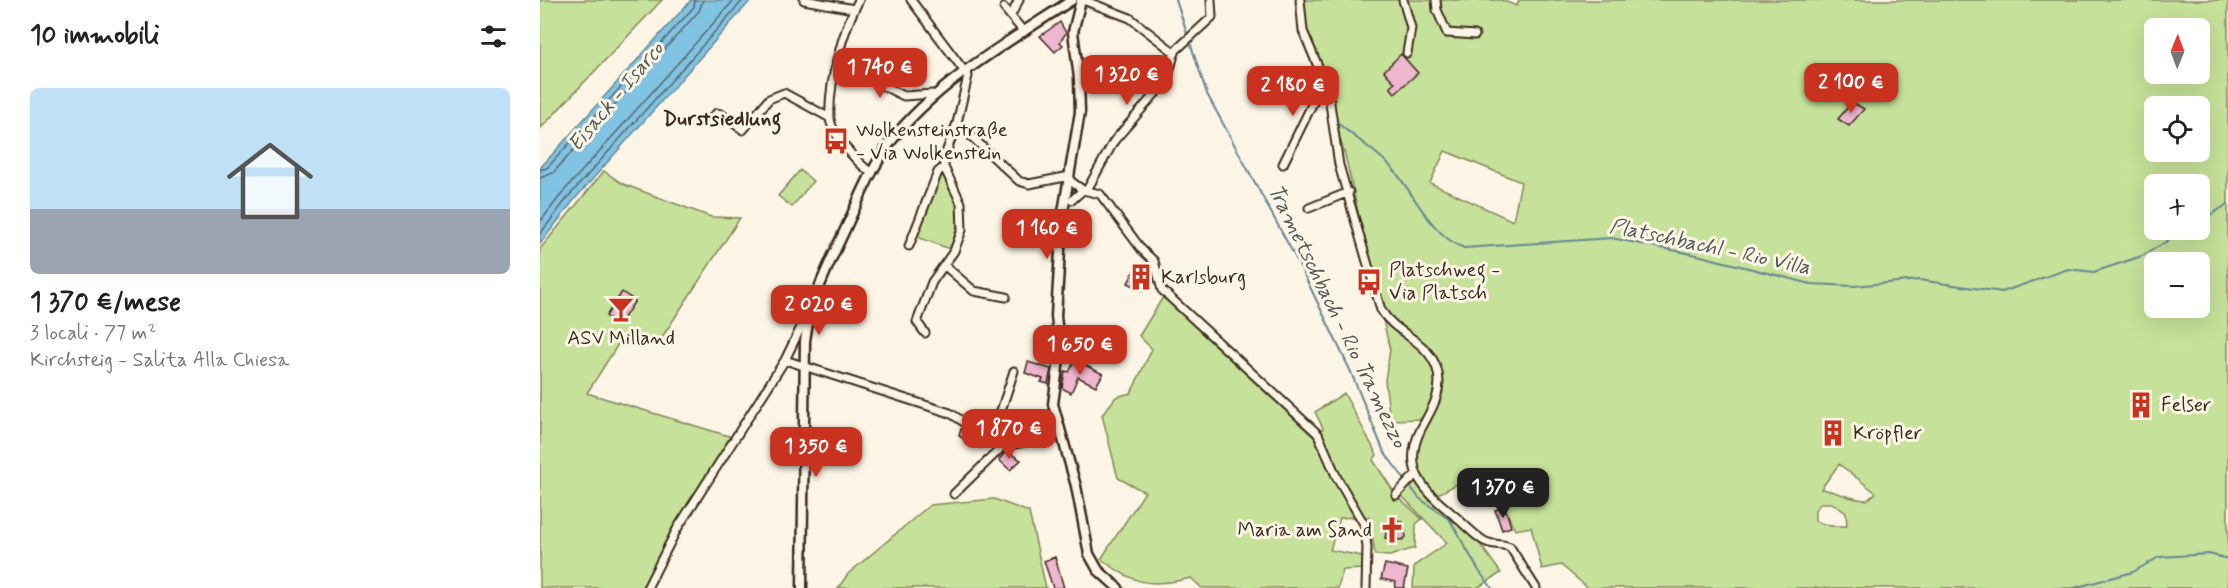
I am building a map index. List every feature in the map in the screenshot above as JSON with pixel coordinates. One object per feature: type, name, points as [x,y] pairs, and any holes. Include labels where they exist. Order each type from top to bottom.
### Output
[{"type":"street","points":[[804,0],[854,9]]},
{"type":"street","points":[[859,0],[854,9],[837,67],[830,118],[836,133],[859,163],[872,173]]},
{"type":"street","points":[[911,0],[968,76],[957,123],[944,158],[944,167],[963,212],[962,230],[954,251],[933,282],[917,322],[925,333]]},
{"type":"street","points":[[1011,15],[1019,0]]},
{"type":"street","points":[[802,588],[804,368],[807,324],[821,280],[872,173],[892,140],[934,96],[965,72],[1072,0]]},
{"type":"street","points":[[1118,588],[1098,570],[1089,554],[1076,486],[1057,423],[1053,393],[1060,352],[1056,316],[1062,218],[1080,112],[1079,78],[1073,39],[1075,18],[1082,0],[1130,18],[1175,53]]},
{"type":"street","points":[[1072,200],[1085,190],[1114,141],[1167,80],[1175,53],[1212,17],[1211,0]]},
{"type":"street","points":[[1300,0],[1303,31],[1324,80],[1338,156],[1381,310],[1390,322],[1427,349],[1438,371],[1439,388],[1435,405],[1414,448],[1414,475],[1431,496],[1482,540],[1510,547],[1536,588]]},
{"type":"street","points":[[1403,0],[1411,28],[1407,53]]},
{"type":"street","points":[[1436,0],[1437,10],[1447,33],[1474,35]]},
{"type":"street","points":[[1062,7],[1075,18]]},
{"type":"street","points":[[1004,8],[1024,32]]},
{"type":"street","points":[[837,67],[857,73],[904,96],[927,94],[934,96]]},
{"type":"street","points":[[1282,164],[1324,80]]},
{"type":"street","points":[[710,119],[717,113],[721,114],[743,130],[769,99],[780,94],[788,94],[830,118]]},
{"type":"street","points":[[957,123],[1019,181],[1029,184],[1061,177],[1085,190],[1100,194],[1142,250],[1154,261],[1158,268],[1162,290],[1318,434],[1337,478],[1364,524],[1367,547],[1366,588]]},
{"type":"street","points":[[909,246],[938,172],[944,167]]},
{"type":"street","points":[[1310,208],[1349,192]]},
{"type":"street","points":[[945,266],[974,291],[1006,297]]},
{"type":"street","points":[[647,588],[656,565],[677,529],[785,360],[800,330],[807,324]]},
{"type":"street","points":[[785,360],[804,368],[877,388],[917,404],[950,413],[992,438],[1011,444]]},
{"type":"street","points":[[992,438],[1014,371]]},
{"type":"street","points":[[954,494],[998,450],[1011,444],[1024,442],[1057,423]]},
{"type":"street","points":[[1398,493],[1414,475]]},
{"type":"green space","points":[[540,0],[662,0],[540,129]]},
{"type":"green space","points":[[1303,0],[1501,0],[1517,6],[1519,0],[2228,0],[2228,588],[1588,588],[1561,565],[1542,569],[1531,527],[1515,530],[1502,502],[1500,478],[1486,483],[1477,474],[1438,494],[1432,493],[1421,473],[1417,458],[1423,419],[1390,420],[1385,380],[1390,350],[1345,155],[1305,26]],"holes":[[[1445,151],[1521,182],[1513,221],[1430,183]],[[1839,464],[1876,493],[1867,500],[1855,499],[1821,489]],[[1821,503],[1832,503],[1846,513],[1847,526],[1830,526],[1815,521],[1815,510]]]},
{"type":"green space","points":[[800,170],[813,181],[792,207],[778,196]]},
{"type":"green space","points":[[604,171],[623,184],[711,217],[740,218],[661,339],[622,338],[587,393],[732,437],[674,527],[644,588],[540,588],[540,249]]},
{"type":"green space","points":[[943,175],[954,192],[958,210],[958,220],[950,249],[917,237],[939,177]]},
{"type":"green space","points":[[1163,297],[1316,439],[1323,428],[1315,412],[1344,393],[1377,455],[1373,460],[1396,495],[1422,519],[1416,524],[1415,548],[1390,556],[1375,555],[1369,516],[1358,521],[1354,517],[1340,518],[1330,550],[1362,556],[1363,569],[1343,570],[1338,588],[1202,588],[1191,578],[1164,583],[1143,582],[1123,574],[1101,559],[1145,492],[1118,478],[1102,415],[1116,397],[1131,393],[1152,349],[1139,336]]},
{"type":"green space","points":[[1416,480],[1427,496],[1480,544],[1501,573],[1477,588],[1413,588],[1414,566],[1447,543],[1401,495]]},
{"type":"green space","points":[[994,499],[1029,512],[1046,588],[838,588],[848,574],[930,505]]},
{"type":"water","name":"Eisack - Isarco","points":[[691,0],[751,0],[574,200],[540,244],[540,168]]},
{"type":"building","points":[[1060,22],[1066,33],[1060,42],[1063,45],[1055,52],[1040,36]]},
{"type":"building","points":[[1401,54],[1418,73],[1395,93],[1390,87],[1395,83],[1384,71]]},
{"type":"building","points":[[1852,102],[1864,109],[1849,126],[1838,119]]},
{"type":"building","name":"Karlsburg","points":[[1138,263],[1150,269],[1152,274],[1143,291],[1128,283]]},
{"type":"building","name":"ASV Milland","points":[[622,292],[635,301],[619,325],[606,316]]},
{"type":"building","points":[[1075,360],[1103,374],[1096,386],[1078,377],[1071,393],[1062,388],[1065,371],[1069,372]]},
{"type":"building","points":[[1028,362],[1051,369],[1048,384],[1041,382],[1043,379],[1025,373]]},
{"type":"building","name":"Felser","points":[[2136,394],[2148,394],[2148,410],[2135,408]]},
{"type":"building","points":[[961,429],[987,440],[985,444],[982,443],[980,448],[959,436]]},
{"type":"building","points":[[1006,451],[1021,460],[1010,470],[999,460]]},
{"type":"building","points":[[1500,508],[1501,512],[1506,510],[1511,527],[1502,530],[1495,510]]},
{"type":"building","name":"Maria am Sand","points":[[1397,520],[1403,522],[1406,537],[1402,540],[1385,538],[1388,523],[1396,525]]},
{"type":"building","points":[[1055,557],[1064,588],[1053,588],[1044,561]]},
{"type":"building","points":[[1385,564],[1408,569],[1404,588],[1395,588],[1396,582],[1381,579]]},
{"type":"waterway","name":"Trametschbach - Rio Tramezzo","points":[[1176,0],[1207,94],[1299,264],[1350,370],[1384,452],[1419,498],[1450,520],[1479,571],[1492,588]]},
{"type":"waterway","name":"Platschbachl - Rio Villa","points":[[1339,124],[1387,163],[1442,234],[1464,248],[1611,238],[1697,255],[1811,284],[1854,286],[1919,280],[2002,292],[2068,269],[2094,272],[2142,256],[2169,240]]},
{"type":"waterway","name":"Platschbachl - Rio Villa","points":[[2210,215],[2228,204]]},
{"type":"waterway","name":"Trametschbach - Rio Tramezzo","points":[[2074,588],[2133,572],[2159,557],[2209,554],[2228,559]]},
{"type":"place","name":"Wolkensteinstraße - Via Wolkenstein","points":[[836,141]]},
{"type":"place","name":"Karlsburg","points":[[1141,277]]},
{"type":"place","name":"Platschweg - Via Platsch","points":[[1369,282]]},
{"type":"place","name":"ASV Milland","points":[[621,309]]},
{"type":"place","name":"Felser","points":[[2141,405]]},
{"type":"place","name":"Kröpfler","points":[[1833,433]]},
{"type":"place","name":"Maria am Sand","points":[[1392,530]]},
{"type":"district","name":"Durstsiedlung","points":[[722,119]]}]
